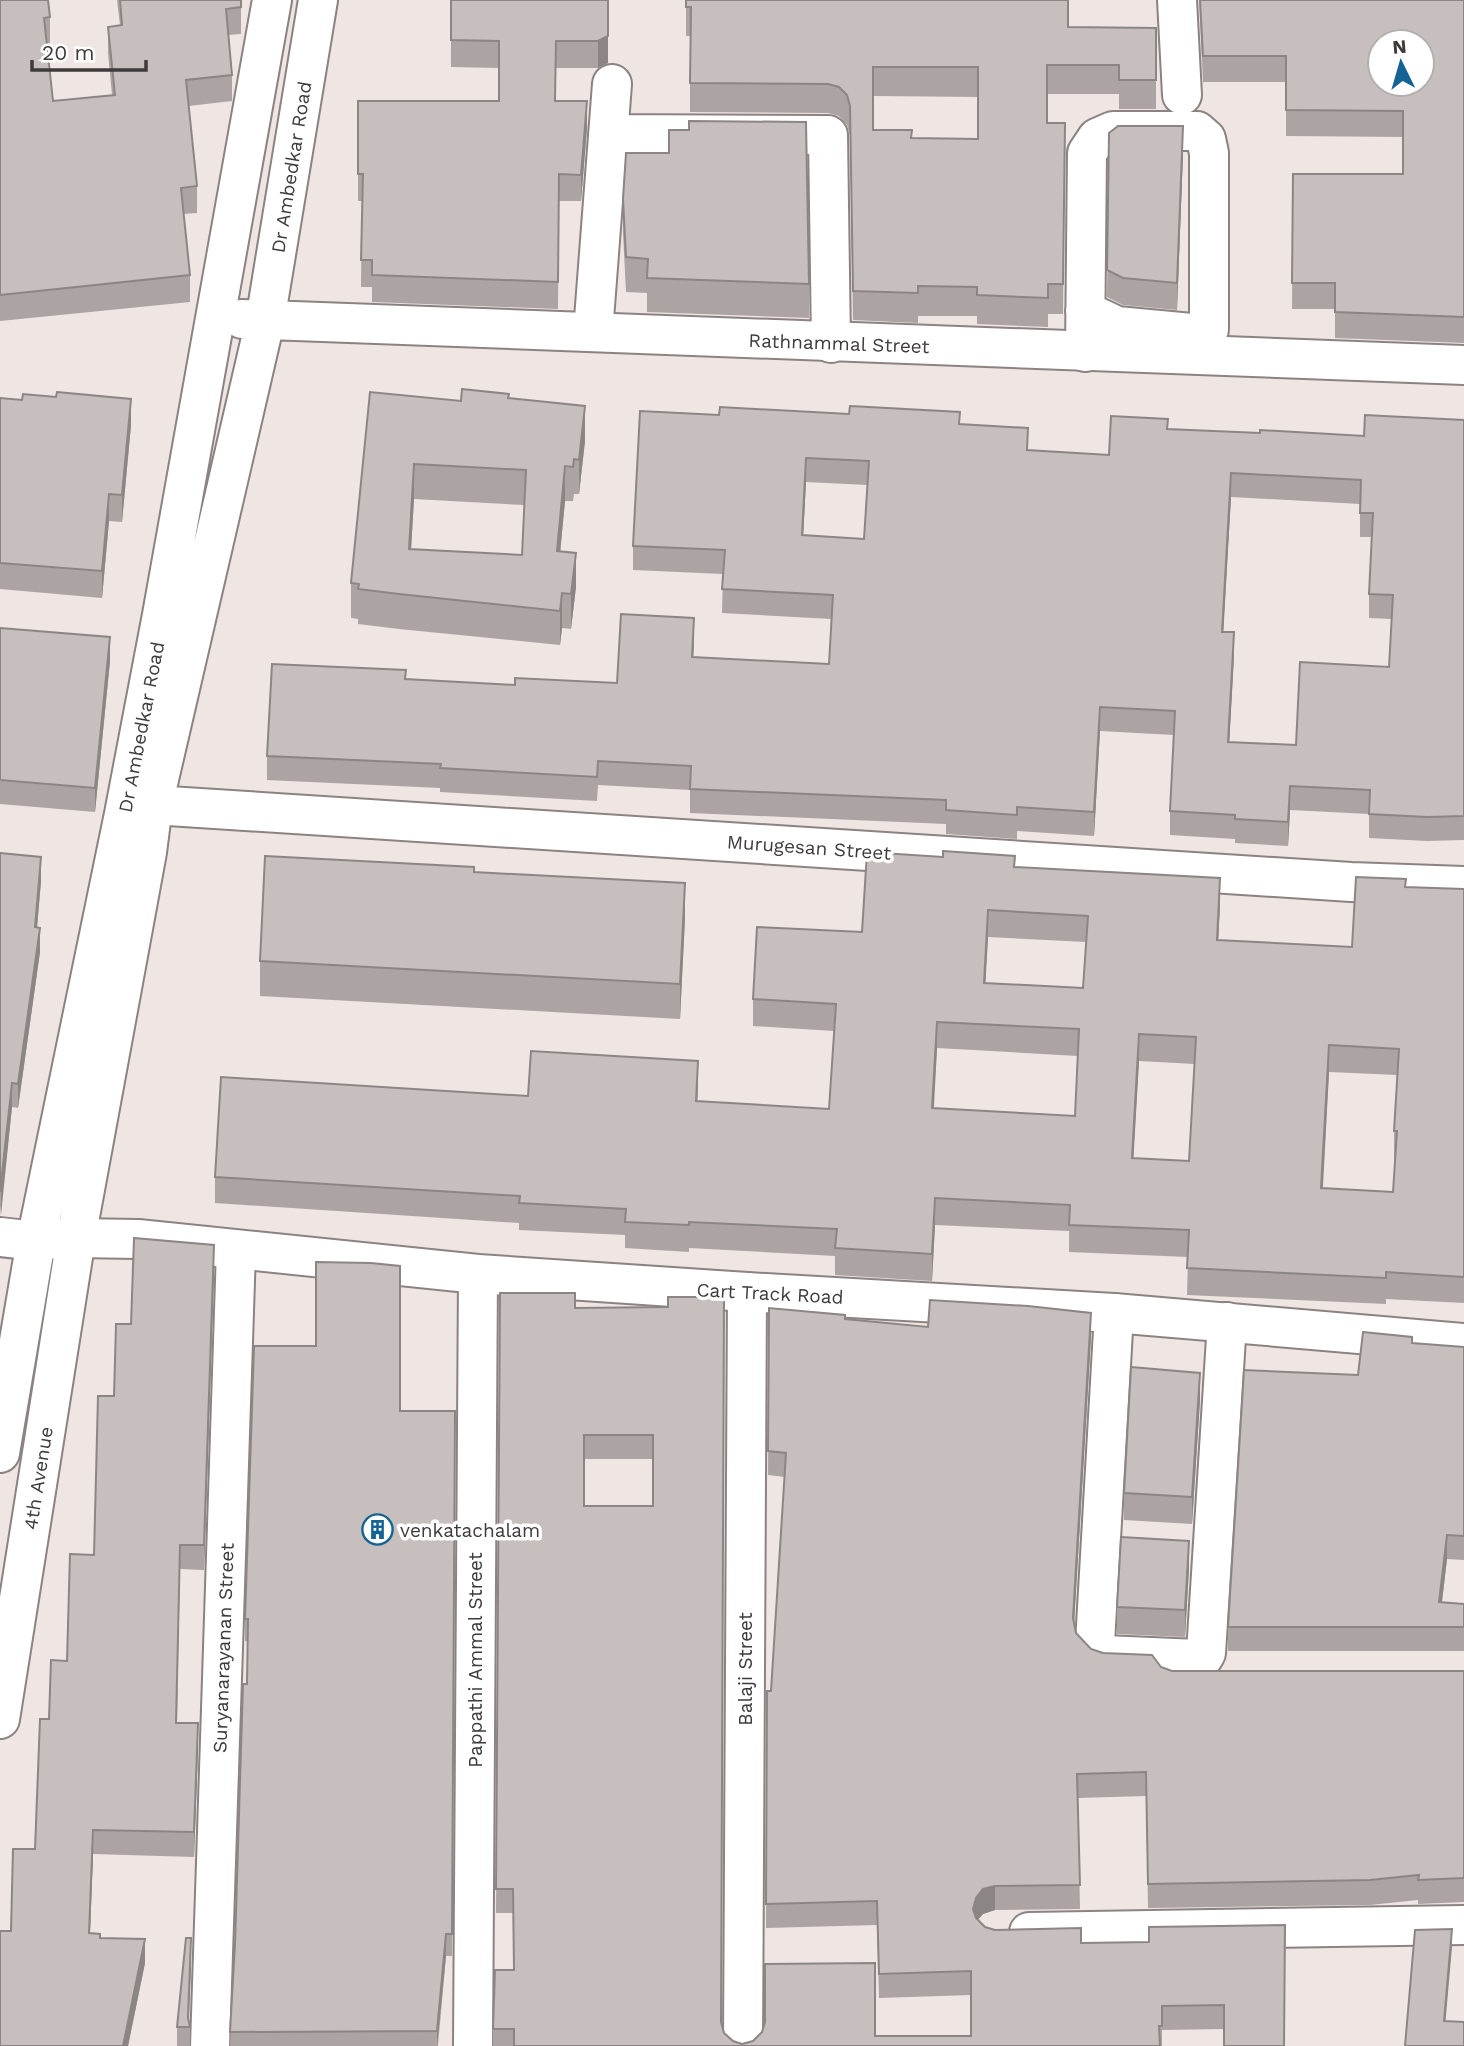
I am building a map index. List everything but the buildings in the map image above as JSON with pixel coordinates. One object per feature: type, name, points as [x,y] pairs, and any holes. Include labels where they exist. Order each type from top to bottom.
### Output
[{"type":"street","name":"Dr Ambedkar Road","points":[[0,1453],[18,1239],[127,800],[272,0]]},
{"type":"street","name":"Dr Ambedkar Road","points":[[76,1238],[148,852],[153,805],[265,321],[318,0]]},
{"type":"street","points":[[1177,0],[1182,95]]},
{"type":"street","points":[[593,332],[612,84]]},
{"type":"street","points":[[1085,311],[1117,326],[1202,334],[1209,329],[1209,153],[1206,139],[1197,131],[1112,131],[1097,138],[1087,153],[1085,311],[1085,352]]},
{"type":"street","points":[[608,134],[828,135],[831,343]]},
{"type":"street","name":"Rathnammal Street","points":[[214,317],[831,343],[1464,365]]},
{"type":"street","name":"Murugesan Street","points":[[153,805],[1351,882],[1464,886]]},
{"type":"street","name":"4th Avenue","points":[[0,1719],[76,1238]]},
{"type":"street","name":"Cart Track Road","points":[[18,1239],[138,1239],[478,1274],[1114,1313],[1464,1342]]},
{"type":"street","name":"Suryanarayanan Street","points":[[210,2046],[236,1250]]},
{"type":"street","name":"Pappathi Ammal Street","points":[[473,2046],[478,1274]]},
{"type":"street","name":"Balaji Street","points":[[743,2046],[747,1292]]},
{"type":"street","points":[[1114,1313],[1095,1643],[1097,1650],[1104,1655],[1203,1658],[1206,1653],[1227,1322]]},
{"type":"street","points":[[1101,1541],[1138,1543]]},
{"type":"street","points":[[1175,1545],[1213,1547]]},
{"type":"street","points":[[1107,1674],[1230,1673]]},
{"type":"street","points":[[995,1932],[1464,1925]]},
{"type":"place","name":"venkatachalam","points":[[377,1530]]}]
